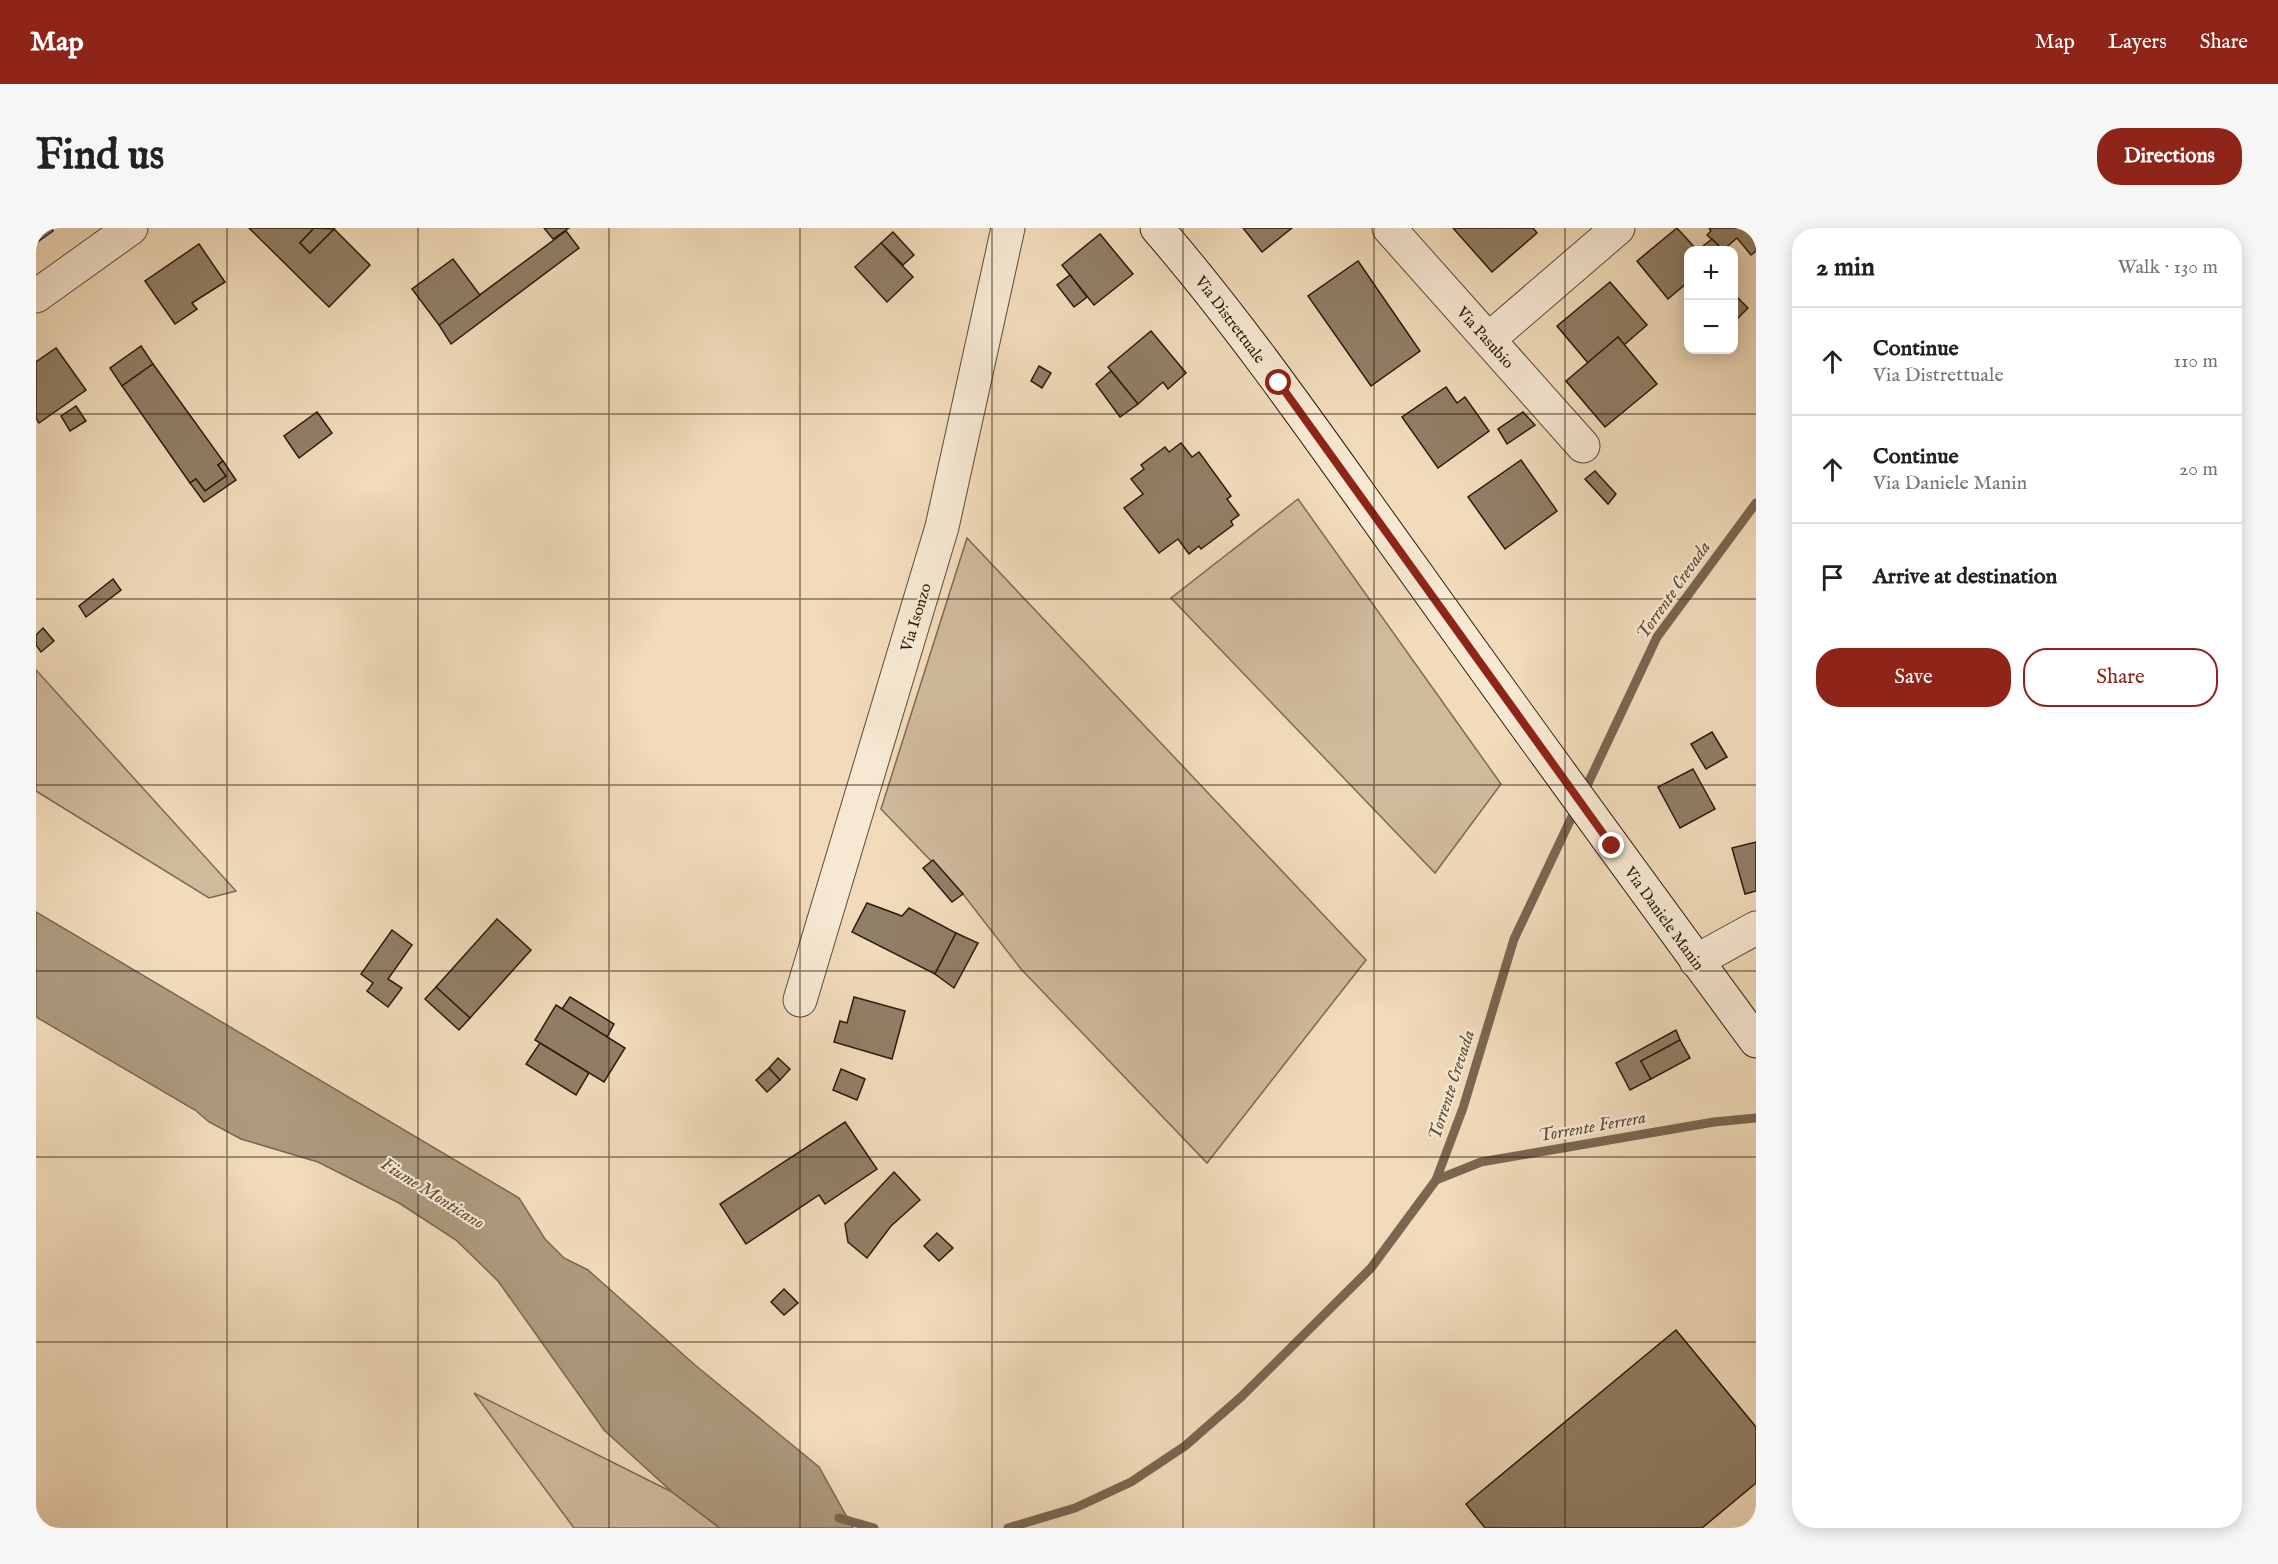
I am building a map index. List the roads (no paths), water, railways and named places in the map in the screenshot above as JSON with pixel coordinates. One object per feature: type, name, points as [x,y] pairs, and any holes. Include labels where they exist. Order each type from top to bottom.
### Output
[{"type":"street","points":[[36,296],[131,228]]},
{"type":"street","name":"Via Isonzo","points":[[800,1000],[942,527],[1008,228]]},
{"type":"street","name":"Via Distrettuale","points":[[1157,228],[1210,290],[1553,764]]},
{"type":"street","name":"Via Pasubio","points":[[1389,228],[1583,446]]},
{"type":"street","points":[[1488,339],[1618,228]]},
{"type":"street","name":"Via Daniele Manin","points":[[1553,764],[1756,1041]]},
{"type":"street","points":[[1696,961],[1756,927]]},
{"type":"water","name":"Fiume Monticano","points":[[36,912],[519,1198],[545,1239],[564,1258],[588,1270],[695,1365],[819,1467],[853,1528],[720,1528],[672,1492],[604,1430],[498,1281],[456,1240],[399,1203],[318,1162],[241,1139],[36,1017]]},
{"type":"waterway","name":"Torrente Crevada","points":[[1583,794],[1657,637],[1756,503]]},
{"type":"waterway","name":"Torrente Crevada","points":[[1008,1528],[1075,1508],[1131,1482],[1185,1446],[1241,1397],[1371,1268],[1436,1180],[1463,1108],[1514,939],[1577,806]]},
{"type":"waterway","name":"Torrente Ferrera","points":[[1436,1180],[1481,1162],[1714,1122],[1756,1118]]},
{"type":"waterway","name":"Torrente Crevada","points":[[839,1518],[874,1528]]}]
